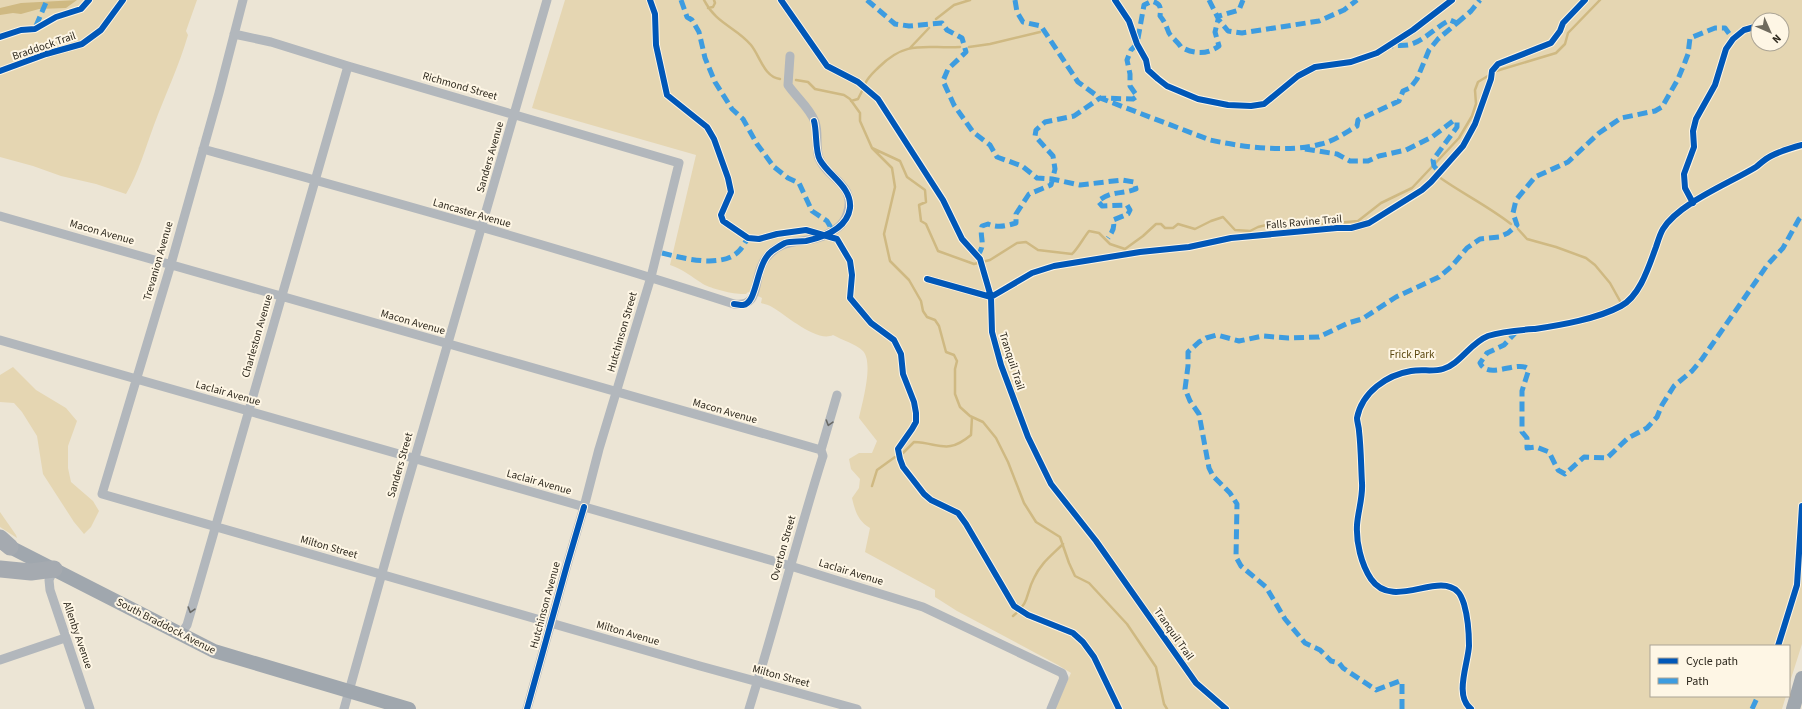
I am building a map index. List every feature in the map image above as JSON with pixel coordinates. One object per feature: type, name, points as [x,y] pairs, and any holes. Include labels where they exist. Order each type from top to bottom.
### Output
[{"type":"highway","points":[[0,569],[31,572],[54,570]]},
{"type":"main road","name":"South Braddock Avenue","points":[[3,542],[54,570],[214,651],[409,709]]},
{"type":"main road","points":[[1793,709],[1802,678]]},
{"type":"street","name":"Trevanion Avenue","points":[[102,494],[171,264],[202,149],[219,93],[243,0]]},
{"type":"street","name":"Sanders Avenue","points":[[482,228],[547,0]]},
{"type":"street","name":"Richmond Street","points":[[234,34],[271,42],[679,163]]},
{"type":"street","name":"Lancaster Avenue","points":[[202,149],[482,228],[651,277],[734,304],[743,305],[750,302],[754,294],[762,264],[771,252],[785,243],[806,241],[838,229],[846,218],[850,208],[844,187],[819,158],[814,121],[806,107],[788,85],[790,56]]},
{"type":"street","name":"Charleston Avenue","points":[[181,634],[187,625],[216,527],[348,66]]},
{"type":"street","name":"Hutchinson Street","points":[[584,507],[599,449],[651,277],[679,163]]},
{"type":"street","name":"Macon Avenue","points":[[0,216],[617,392],[824,454]]},
{"type":"street","name":"Sanders Street","points":[[344,709],[482,228]]},
{"type":"street","name":"Laclair Avenue","points":[[0,340],[791,566],[934,611],[1062,673],[1064,678],[1051,709]]},
{"type":"street","name":"Overton Street","points":[[750,709],[806,508],[824,454],[837,395]]},
{"type":"street","name":"Milton Street","points":[[102,494],[550,623]]},
{"type":"street","name":"Hutchinson Avenue","points":[[527,709],[550,623],[584,507]]},
{"type":"street","name":"Allenby Avenue","points":[[54,570],[48,585],[90,709]]},
{"type":"street","name":"Milton Avenue","points":[[550,623],[700,666]]},
{"type":"street","points":[[0,660],[65,638]]},
{"type":"street","name":"Milton Street","points":[[700,666],[857,709]]},
{"type":"green space","points":[[0,0],[197,0],[186,31],[188,35],[180,58],[138,169],[126,194],[0,157]]},
{"type":"green space","name":"Frick Park","points":[[565,0],[1802,0],[1802,644],[1790,682],[1790,645],[1650,645],[1650,697],[1786,697],[1782,709],[1055,709],[1071,673],[957,611],[935,597],[935,590],[865,552],[870,528],[860,519],[854,507],[852,498],[859,488],[860,479],[851,469],[849,459],[859,453],[872,453],[877,441],[859,418],[867,374],[866,357],[863,351],[853,344],[833,335],[826,336],[810,332],[772,307],[761,303],[762,298],[760,297],[748,292],[746,294],[736,294],[712,288],[670,265],[696,155],[532,108]]},
{"type":"green space","points":[[13,367],[36,390],[66,408],[77,421],[68,446],[68,468],[71,482],[93,501],[99,511],[91,527],[84,534],[74,522],[43,474],[37,436],[22,412],[14,403],[0,402],[0,375]]},
{"type":"green space","points":[[0,512],[16,535],[17,538],[0,527]]},
{"type":"shaded area","points":[[77,0],[66,8],[39,9],[21,14],[13,13],[0,15],[0,8],[21,3]]},
{"type":"waterway","points":[[704,0],[714,15],[751,45],[766,70],[770,74],[780,79]]},
{"type":"waterway","points":[[708,8],[713,7],[715,3],[714,0]]},
{"type":"waterway","points":[[936,19],[954,5],[970,0]]},
{"type":"waterway","points":[[872,148],[900,161],[907,177],[925,190],[926,202],[919,205],[921,221],[926,224],[938,251],[974,264],[990,260],[1017,243],[1026,242],[1038,250],[1072,254],[1089,231],[1099,233],[1110,244],[1125,249],[1156,224],[1161,224],[1165,228],[1173,228],[1178,224],[1195,229],[1223,217],[1235,230],[1250,231],[1258,227],[1278,222],[1303,226],[1358,221],[1381,203],[1412,188],[1459,138],[1472,116],[1476,104],[1475,90],[1478,82],[1496,71],[1556,53],[1565,44],[1568,33],[1600,0]]},
{"type":"waterway","points":[[910,48],[929,28]]},
{"type":"waterway","points":[[969,47],[990,44],[1040,32]]},
{"type":"waterway","points":[[865,84],[869,77],[879,67],[899,52],[917,47],[960,47]]},
{"type":"waterway","points":[[796,80],[808,82],[815,89],[844,95],[850,99],[860,113],[860,121],[872,148],[892,168],[895,187],[884,234],[890,261],[909,280],[921,301],[923,311],[927,317],[935,320],[939,326],[946,352],[954,355],[957,361],[955,369],[955,394],[960,407],[970,416],[983,422],[996,438],[1008,462],[1024,503],[1036,522],[1060,537],[1075,576],[1089,583],[1127,624],[1156,667],[1164,704],[1167,709]]},
{"type":"waterway","points":[[851,101],[858,99],[862,91]]},
{"type":"waterway","points":[[1439,177],[1511,224]]},
{"type":"waterway","points":[[1518,229],[1527,239],[1556,247],[1586,258],[1595,265],[1610,283],[1620,301]]},
{"type":"waterway","points":[[903,453],[914,442],[943,446],[956,445],[971,435],[972,417]]},
{"type":"waterway","points":[[872,486],[877,470],[895,457]]},
{"type":"waterway","points":[[1013,616],[1023,606],[1031,584],[1040,568],[1063,544]]},
{"type":"marked path","points":[[36,26],[47,0]]},
{"type":"marked path","points":[[681,0],[687,17],[692,20],[699,32],[705,58],[715,82],[732,109],[743,119],[757,144],[774,167],[788,178],[799,183],[812,211],[827,221],[830,226],[826,234]]},
{"type":"marked path","points":[[867,0],[895,24],[909,26],[942,23],[947,30],[962,38],[966,52],[948,69],[943,81],[954,105],[973,132],[990,145],[997,157],[1022,166],[1037,178],[1052,179],[1080,185],[1122,180],[1134,182],[1136,189],[1108,195],[1098,201],[1102,206],[1127,205],[1130,210],[1128,214],[1113,220],[1113,229],[1108,238]]},
{"type":"marked path","points":[[1015,0],[1017,12],[1023,22],[1041,26],[1078,82],[1100,98],[1210,140],[1251,147],[1280,149],[1309,147],[1326,143],[1357,126],[1358,120],[1399,101],[1403,91],[1410,88],[1417,79],[1429,50],[1438,39],[1457,23],[1450,20],[1417,42],[1410,45],[1392,46]]},
{"type":"marked path","points":[[1209,0],[1219,20],[1228,31],[1242,33],[1319,21],[1344,10],[1357,0]]},
{"type":"marked path","points":[[977,256],[982,248],[982,226],[988,224],[1002,226],[1016,223],[1016,214],[1029,194],[1051,185],[1055,169],[1053,156],[1035,136],[1036,130],[1045,122],[1074,116],[1100,98],[1133,99],[1137,96],[1130,86],[1130,74],[1127,60],[1131,50],[1137,44],[1144,5],[1152,1],[1159,5],[1160,16],[1169,33],[1181,47],[1190,51],[1205,52],[1219,46],[1215,32],[1219,16],[1239,10],[1243,0]]},
{"type":"marked path","points":[[1457,23],[1471,11],[1480,0]]},
{"type":"marked path","points":[[1402,709],[1402,683],[1400,681],[1376,690],[1343,668],[1339,663],[1331,661],[1320,650],[1305,643],[1285,619],[1266,587],[1241,566],[1236,557],[1237,504],[1230,493],[1213,476],[1209,468],[1199,414],[1190,401],[1185,389],[1188,352],[1199,342],[1217,335],[1239,341],[1263,336],[1288,338],[1319,337],[1348,323],[1362,319],[1396,297],[1439,277],[1452,266],[1467,248],[1480,239],[1499,237],[1508,233],[1517,225],[1513,213],[1516,200],[1535,177],[1568,162],[1599,133],[1621,118],[1655,111],[1662,107],[1678,79],[1685,62],[1688,54],[1690,38],[1715,28],[1725,28],[1733,39]]},
{"type":"marked path","points":[[1305,149],[1337,154],[1350,161],[1368,161],[1379,156],[1406,150],[1432,137],[1453,121],[1457,122],[1457,127],[1433,160],[1434,166],[1439,172]]},
{"type":"marked path","points":[[1517,331],[1504,345],[1487,353],[1480,363],[1484,368],[1489,370],[1522,366],[1527,368],[1528,372],[1522,391],[1522,432],[1527,438],[1527,448],[1536,447],[1549,452],[1558,470],[1565,474],[1584,457],[1607,458],[1628,438],[1647,428],[1657,417],[1662,405],[1674,386],[1692,371],[1702,359],[1768,264],[1783,248],[1802,216]]},
{"type":"marked path","points":[[662,253],[702,261],[723,260],[739,251],[748,238]]},
{"type":"marked path","points":[[1752,709],[1758,697]]},
{"type":"cycle path","points":[[0,37],[21,30],[35,29],[56,17],[81,9],[89,0]]},
{"type":"cycle path","name":"Braddock Trail","points":[[0,71],[46,54],[82,44],[101,30],[123,0]]},
{"type":"cycle path","points":[[650,0],[655,14],[656,45],[667,95],[707,127],[714,139],[728,178],[731,192],[721,215],[723,221],[748,238],[759,239],[777,234],[806,230],[837,239],[850,261],[852,275],[850,298],[871,323],[894,340],[901,354],[903,374],[914,402],[916,413],[916,422],[898,449],[903,467],[924,494],[931,500],[958,513],[1014,606],[1028,615],[1073,633],[1083,642],[1094,657],[1119,709]]},
{"type":"cycle path","name":"Tranquil Trail","points":[[781,0],[827,66],[858,82],[878,99],[943,200],[962,239],[980,259],[991,297],[992,332],[1001,365],[1028,437],[1051,484],[1096,541],[1196,683],[1226,709]]},
{"type":"cycle path","points":[[1115,0],[1129,21],[1137,44],[1146,60],[1148,70],[1158,79],[1167,86],[1198,99],[1228,105],[1251,106],[1264,104],[1298,76],[1315,67],[1351,62],[1377,53],[1413,30],[1452,0]]},
{"type":"cycle path","name":"Falls Ravine Trail","points":[[927,279],[991,297],[1032,273],[1054,266],[1140,252],[1189,247],[1231,238],[1351,228],[1369,223],[1422,190],[1463,146],[1475,124],[1491,79],[1492,71],[1498,64],[1551,43],[1560,31],[1563,23],[1585,0]]},
{"type":"cycle path","points":[[1693,203],[1685,188],[1684,174],[1694,147],[1693,131],[1696,119],[1715,85],[1726,49],[1733,39],[1744,30],[1750,28]]},
{"type":"cycle path","points":[[734,304],[743,305],[748,303],[762,265],[766,257],[772,251],[785,243],[806,241],[834,231],[840,227],[848,215],[850,201],[844,188],[824,166],[818,156],[814,121]]},
{"type":"cycle path","points":[[1471,709],[1463,696],[1463,679],[1469,646],[1469,636],[1465,609],[1459,593],[1449,587],[1439,586],[1403,592],[1391,592],[1380,588],[1371,579],[1362,560],[1358,546],[1357,532],[1362,488],[1359,429],[1357,418],[1364,400],[1377,386],[1393,376],[1411,371],[1439,370],[1455,363],[1476,343],[1488,336],[1517,330],[1556,326],[1579,321],[1601,315],[1621,306],[1628,301],[1639,288],[1663,229],[1681,211],[1706,194],[1756,167],[1769,157],[1802,145]]},
{"type":"cycle path","points":[[1778,645],[1797,585],[1802,506]]},
{"type":"cycle path","points":[[527,709],[584,507]]}]
